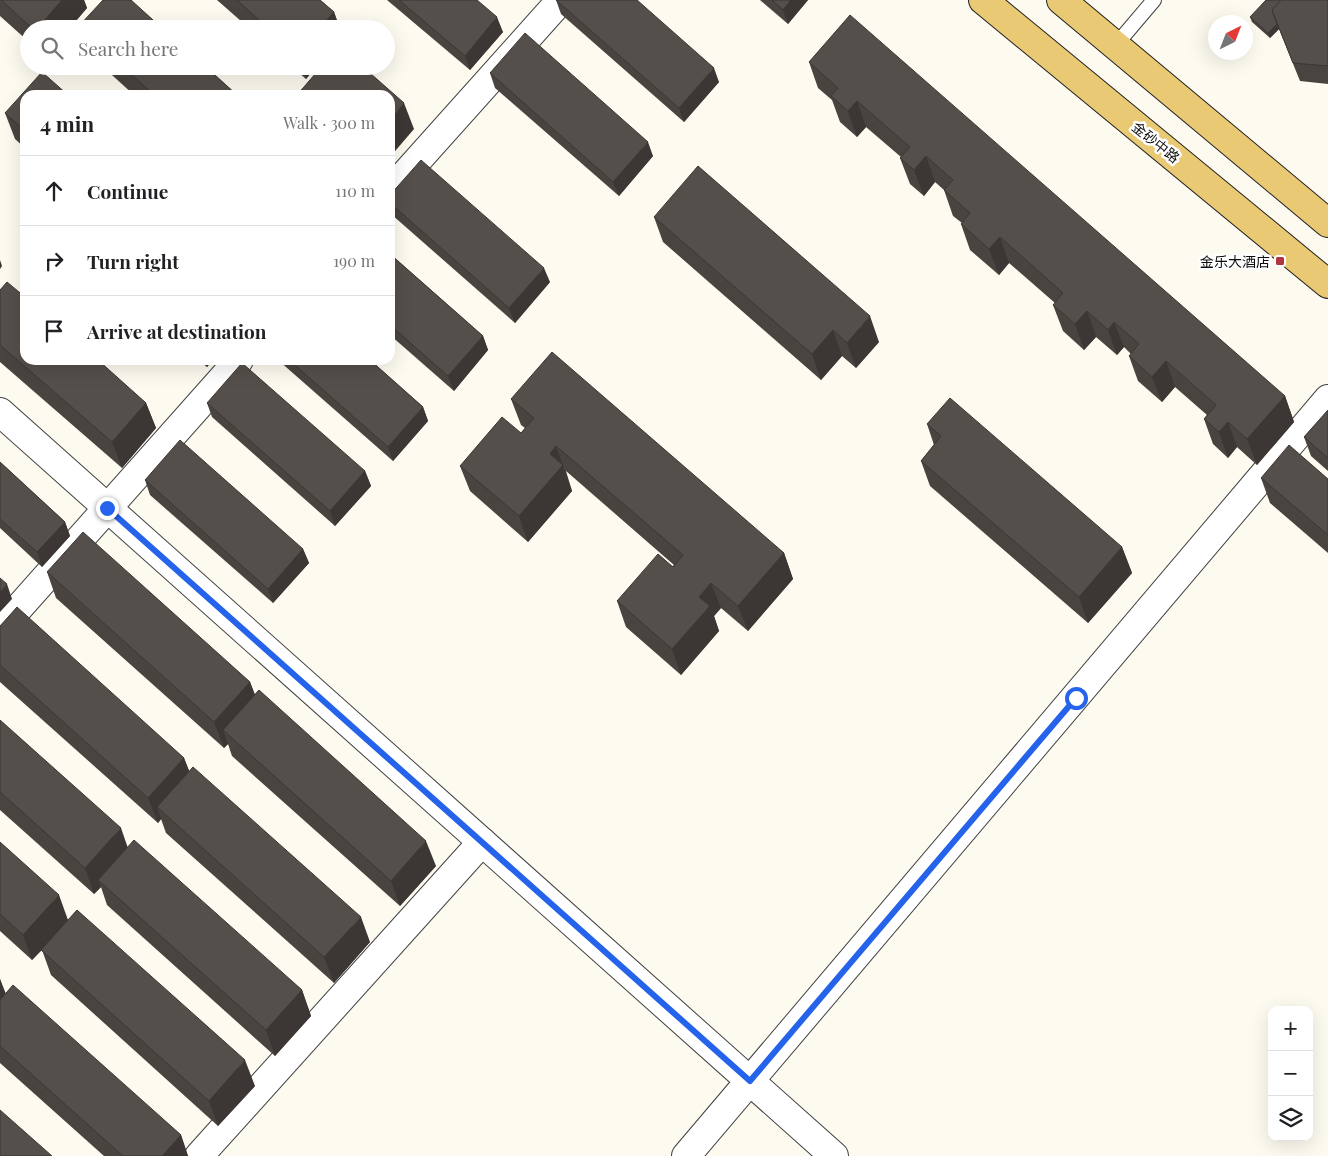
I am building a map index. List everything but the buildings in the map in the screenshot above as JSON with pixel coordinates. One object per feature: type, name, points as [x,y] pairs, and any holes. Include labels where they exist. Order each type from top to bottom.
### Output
[{"type":"main road","name":"金砂中路","points":[[983,0],[1328,284]]},
{"type":"main road","points":[[1060,0],[1328,223]]},
{"type":"street","points":[[395,185],[561,0]]},
{"type":"street","points":[[0,629],[235,365]]},
{"type":"street","points":[[686,1156],[1328,399]]},
{"type":"street","points":[[0,412],[834,1156]]},
{"type":"street","points":[[199,1156],[482,842]]},
{"type":"lane","points":[[1115,46],[1154,0]]},
{"type":"place","name":"金乐大酒店","points":[[1280,261]]},
{"type":"route","points":[[107,508],[750,1081],[1076,698]]}]
